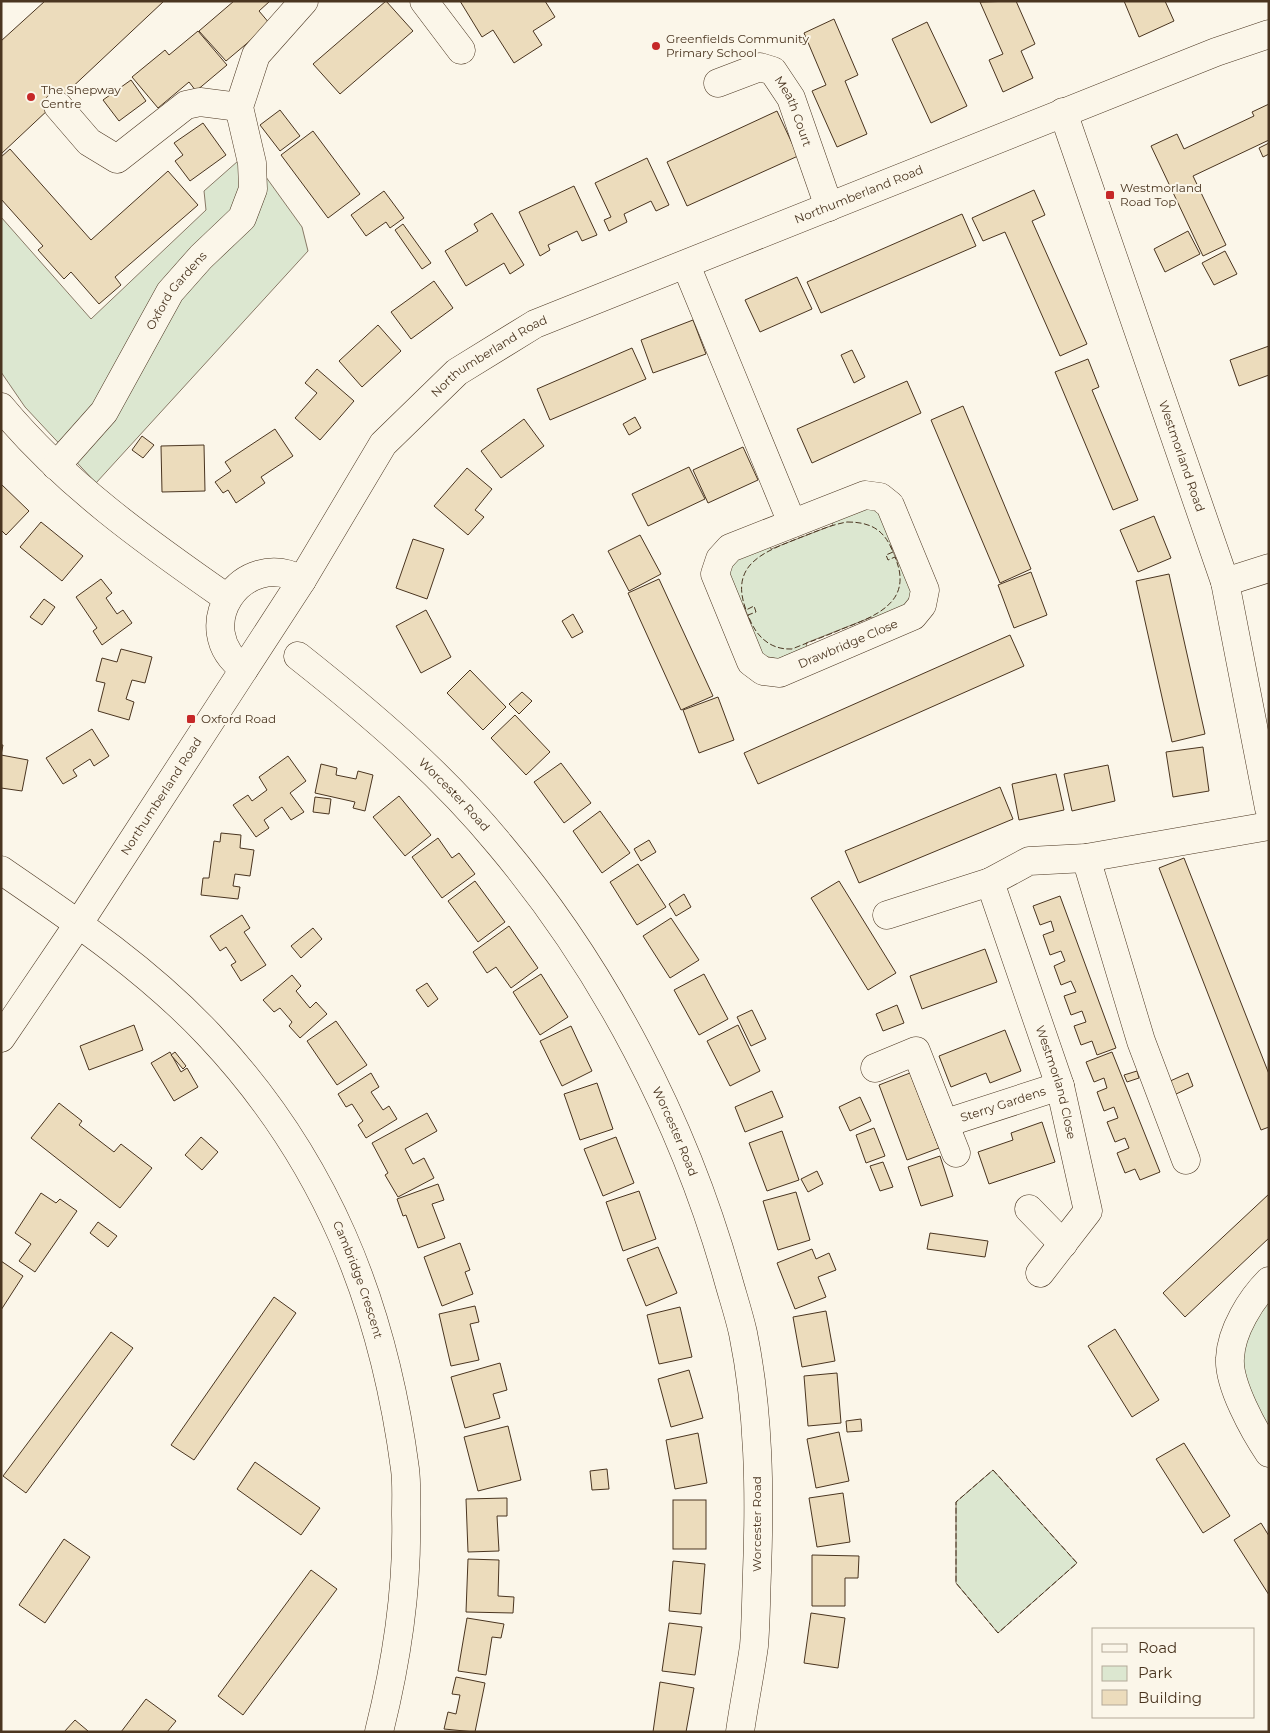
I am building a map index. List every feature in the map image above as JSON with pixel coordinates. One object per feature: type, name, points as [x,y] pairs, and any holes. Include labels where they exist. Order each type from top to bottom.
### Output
[{"type":"street","points":[[58,106],[89,142],[116,159],[186,105],[200,102],[239,107],[256,55],[304,1]]},
{"type":"street","points":[[424,1],[461,50]]},
{"type":"street","name":"Northumberland Road","points":[[1,1038],[79,923],[302,580],[383,444],[457,372],[535,324],[686,265],[1063,112],[1216,52],[1269,34]]},
{"type":"street","name":"Meath Court","points":[[718,83],[760,67],[773,71],[791,98],[829,207]]},
{"type":"street","name":"Oxford Gardens","points":[[56,466],[104,412],[170,292],[201,257],[242,218],[253,189],[252,163],[239,107]]},
{"type":"street","name":"Westmorland Road","points":[[1063,112],[1225,582],[1269,808]]},
{"type":"street","points":[[686,265],[792,523]]},
{"type":"street","points":[[1,407],[56,466],[144,540],[227,598]]},
{"type":"street","name":"Drawbridge Close","points":[[865,495],[880,497],[890,505],[925,590],[922,605],[913,616],[780,673],[762,671],[750,662],[715,574],[720,559],[730,548],[792,523],[865,495]]},
{"type":"street","points":[[1225,582],[1269,568]]},
{"type":"street","points":[[244,669],[233,661],[223,641],[220,618],[227,598],[236,588],[262,573],[274,571],[290,574],[302,580]]},
{"type":"street","name":"Worcester Road","points":[[298,656],[354,700],[410,750],[499,843],[534,887],[579,953],[647,1069],[680,1144],[712,1224],[743,1333],[755,1419],[759,1511],[754,1645],[740,1732]]},
{"type":"street","points":[[887,916],[990,882],[1029,861],[1086,858],[1269,826]]},
{"type":"street","points":[[1086,858],[1141,1041],[1186,1160]]},
{"type":"street","name":"Cambridge Crescent","points":[[1,870],[79,923],[164,991],[209,1035],[285,1128],[311,1171],[360,1275],[373,1314],[390,1382],[405,1470],[406,1579],[394,1668],[379,1732]]},
{"type":"street","name":"Westmorland Close","points":[[990,882],[1060,1086],[1088,1211],[1040,1273]]},
{"type":"street","name":"Sterry Gardens","points":[[876,1068],[916,1051],[946,1123],[956,1153]]},
{"type":"street","name":"Sterry Gardens","points":[[946,1123],[1060,1086]]},
{"type":"street","points":[[1029,1209],[1063,1244]]},
{"type":"street","points":[[1269,1280],[1260,1290],[1239,1322],[1230,1358],[1236,1388],[1269,1453]]},
{"type":"green space","points":[[238,161],[258,166],[302,227],[308,251],[96,483],[25,407],[1,372],[1,217],[91,319],[206,210],[204,191]]},
{"type":"green space","points":[[866,507],[877,512],[885,521],[895,546],[891,547],[897,561],[901,560],[912,593],[904,608],[873,620],[872,617],[806,643],[807,647],[778,659],[763,656],[747,626],[751,624],[744,606],[739,608],[728,569],[734,557],[768,544],[771,549],[833,525],[831,520]]},
{"type":"green space","points":[[1269,1281],[1269,1453],[1236,1388],[1239,1322]]},
{"type":"green space","points":[[993,1470],[1077,1563],[998,1633],[956,1583],[956,1502]]},
{"type":"building","name":"The Shepway Centre","points":[[45,1],[164,1],[1,154],[1,41]]},
{"type":"building","points":[[234,1],[270,1],[259,11],[270,24],[226,61],[199,31]]},
{"type":"building","points":[[386,1],[413,31],[340,94],[313,64]]},
{"type":"building","points":[[460,1],[545,1],[555,17],[533,31],[542,45],[514,63],[493,30],[482,37]]},
{"type":"building","points":[[1016,1],[1035,44],[1021,51],[1033,78],[1003,92],[989,60],[1003,54],[980,2]]},
{"type":"building","points":[[1124,1],[1165,1],[1174,21],[1139,37]]},
{"type":"building","points":[[834,19],[858,75],[845,81],[867,134],[837,147],[812,91],[826,85],[804,33]]},
{"type":"building","points":[[927,22],[967,106],[931,123],[892,39]]},
{"type":"building","points":[[198,31],[227,65],[196,91],[189,82],[158,108],[132,77],[165,50],[169,55]]},
{"type":"building","points":[[131,80],[146,101],[119,121],[103,100]]},
{"type":"building","points":[[1269,104],[1269,140],[1193,176],[1226,245],[1203,256],[1151,146],[1177,134],[1184,149],[1254,116],[1252,112]]},
{"type":"building","points":[[280,110],[300,136],[280,151],[260,125]]},
{"type":"building","points":[[777,111],[798,156],[687,206],[667,162]]},
{"type":"building","points":[[203,123],[226,155],[190,181],[175,161],[183,155],[174,143]]},
{"type":"building","points":[[313,131],[360,194],[328,218],[281,155]]},
{"type":"building","points":[[1269,143],[1269,154],[1263,157],[1259,148]]},
{"type":"building","points":[[10,149],[91,240],[168,171],[198,205],[115,277],[121,285],[99,304],[71,272],[64,279],[38,250],[43,246],[1,199],[1,157]]},
{"type":"building","points":[[647,158],[669,205],[656,211],[651,201],[624,214],[627,222],[609,231],[604,220],[611,217],[595,183]]},
{"type":"building","points":[[574,186],[597,235],[582,241],[577,231],[548,245],[550,250],[540,256],[519,212]]},
{"type":"building","points":[[1034,190],[1045,215],[1032,221],[1087,344],[1060,356],[1005,232],[983,241],[972,218]]},
{"type":"building","points":[[384,191],[404,218],[390,228],[386,222],[366,236],[351,215]]},
{"type":"building","points":[[492,213],[524,265],[510,274],[504,263],[466,286],[445,251],[478,231],[474,224]]},
{"type":"building","points":[[962,214],[976,246],[821,313],[807,282]]},
{"type":"building","points":[[403,224],[431,263],[422,269],[395,230]]},
{"type":"building","points":[[1188,231],[1200,254],[1165,272],[1154,249]]},
{"type":"building","points":[[1225,251],[1237,274],[1214,285],[1202,263]]},
{"type":"building","points":[[797,277],[812,309],[760,332],[745,300]]},
{"type":"building","points":[[434,281],[453,308],[411,339],[391,312]]},
{"type":"building","points":[[693,320],[706,354],[653,373],[641,340]]},
{"type":"building","points":[[378,325],[401,351],[362,387],[339,361]]},
{"type":"building","points":[[1269,346],[1269,375],[1239,386],[1230,360]]},
{"type":"building","points":[[632,348],[646,379],[550,420],[537,389]]},
{"type":"building","points":[[852,350],[865,377],[854,383],[841,355]]},
{"type":"building","points":[[1088,359],[1099,387],[1092,390],[1138,500],[1113,510],[1055,372]]},
{"type":"building","points":[[317,369],[354,401],[320,440],[295,418],[317,393],[305,383]]},
{"type":"building","points":[[907,381],[921,413],[812,463],[797,429]]},
{"type":"building","points":[[963,406],[1031,569],[1000,583],[931,420]]},
{"type":"building","points":[[635,417],[641,428],[629,435],[623,424]]},
{"type":"building","points":[[524,419],[544,446],[501,478],[481,451]]},
{"type":"building","points":[[275,429],[293,456],[261,477],[265,483],[236,503],[228,490],[223,493],[215,482],[231,471],[225,462]]},
{"type":"building","points":[[142,436],[154,445],[143,458],[132,450]]},
{"type":"building","points":[[204,445],[205,491],[162,492],[161,446]]},
{"type":"building","points":[[743,447],[758,480],[708,503],[693,470]]},
{"type":"building","points":[[689,467],[705,499],[648,526],[632,494]]},
{"type":"building","points":[[467,468],[492,489],[475,510],[484,517],[468,535],[434,506]]},
{"type":"building","points":[[1,484],[29,511],[6,535],[1,530]]},
{"type":"building","points":[[1154,516],[1171,558],[1138,572],[1120,530]]},
{"type":"building","points":[[41,522],[83,556],[62,581],[20,547]]},
{"type":"building","points":[[640,535],[661,574],[629,591],[608,551]]},
{"type":"building","points":[[413,539],[444,549],[427,599],[396,588]]},
{"type":"building","points":[[1031,572],[1047,615],[1014,628],[998,585]]},
{"type":"building","points":[[1169,574],[1205,734],[1172,742],[1136,581]]},
{"type":"building","points":[[101,579],[112,593],[106,598],[117,614],[123,610],[132,623],[102,645],[93,631],[97,628],[76,597]]},
{"type":"building","points":[[659,579],[713,696],[681,710],[628,593]]},
{"type":"building","points":[[44,599],[55,607],[42,625],[30,617]]},
{"type":"building","points":[[426,610],[451,657],[421,673],[396,626]]},
{"type":"building","points":[[573,614],[583,632],[572,638],[562,621]]},
{"type":"building","points":[[1010,635],[1024,666],[758,784],[744,753]]},
{"type":"building","points":[[121,649],[152,657],[145,683],[132,680],[126,699],[134,702],[129,720],[98,711],[105,683],[96,681],[102,658],[117,662]]},
{"type":"building","points":[[470,670],[506,707],[483,730],[447,693]]},
{"type":"building","points":[[522,692],[532,701],[519,714],[509,704]]},
{"type":"building","points":[[718,697],[734,740],[699,753],[683,710]]},
{"type":"building","points":[[515,715],[550,752],[526,775],[491,738]]},
{"type":"building","points":[[92,729],[109,756],[94,766],[90,759],[73,770],[77,776],[63,784],[46,758]]},
{"type":"building","points":[[1203,747],[1209,791],[1173,797],[1166,752]]},
{"type":"building","points":[[1,755],[28,760],[22,791],[1,788]]},
{"type":"building","points":[[288,756],[306,781],[290,793],[304,812],[291,820],[282,807],[264,820],[269,828],[256,837],[233,805],[248,795],[252,801],[267,790],[259,777]]},
{"type":"building","points":[[561,763],[591,803],[564,823],[534,782]]},
{"type":"building","points":[[321,764],[337,768],[336,775],[356,779],[358,771],[373,775],[365,811],[353,808],[355,802],[315,793]]},
{"type":"building","points":[[1108,765],[1115,801],[1072,811],[1064,774]]},
{"type":"building","points":[[1056,774],[1064,810],[1019,820],[1012,784]]},
{"type":"building","points":[[1000,787],[1013,819],[859,883],[845,851]]},
{"type":"building","points":[[399,796],[431,835],[405,856],[373,817]]},
{"type":"building","points":[[315,797],[331,799],[329,814],[313,812]]},
{"type":"building","points":[[600,811],[630,853],[602,873],[573,831]]},
{"type":"building","points":[[221,833],[241,835],[240,848],[254,850],[250,876],[235,874],[233,886],[240,887],[238,899],[201,895],[203,878],[209,878],[214,841],[220,842]]},
{"type":"building","points":[[438,838],[452,858],[459,853],[475,874],[442,898],[412,857]]},
{"type":"building","points":[[649,840],[656,852],[641,861],[634,849]]},
{"type":"building","points":[[1184,858],[1269,1074],[1269,1127],[1261,1130],[1159,868]]},
{"type":"building","points":[[638,864],[666,907],[637,925],[610,882]]},
{"type":"building","points":[[475,881],[505,922],[478,942],[448,901]]},
{"type":"building","points":[[839,881],[896,973],[868,990],[811,898]]},
{"type":"building","points":[[684,894],[691,907],[676,916],[669,904]]},
{"type":"building","points":[[1060,896],[1116,1048],[1097,1055],[1092,1041],[1081,1045],[1074,1026],[1086,1022],[1082,1011],[1071,1015],[1064,996],[1076,992],[1071,981],[1061,985],[1054,966],[1065,961],[1061,951],[1050,955],[1043,935],[1054,931],[1051,921],[1040,925],[1033,906]]},
{"type":"building","points":[[242,915],[250,928],[244,932],[266,965],[241,981],[231,965],[236,962],[226,947],[220,951],[210,936]]},
{"type":"building","points":[[671,918],[699,960],[670,978],[643,936]]},
{"type":"building","points":[[509,926],[538,968],[511,988],[496,967],[487,973],[473,952]]},
{"type":"building","points":[[313,928],[322,939],[301,958],[291,946]]},
{"type":"building","points":[[985,949],[997,982],[922,1009],[910,976]]},
{"type":"building","points":[[541,974],[568,1017],[540,1035],[513,992]]},
{"type":"building","points":[[704,974],[728,1019],[699,1035],[674,990]]},
{"type":"building","points":[[292,975],[301,986],[296,991],[310,1008],[316,1002],[327,1014],[300,1038],[289,1026],[292,1022],[280,1008],[274,1012],[263,1000]]},
{"type":"building","points":[[427,983],[438,999],[428,1007],[416,990]]},
{"type":"building","points":[[897,1005],[904,1023],[883,1031],[876,1014]]},
{"type":"building","points":[[752,1010],[766,1039],[751,1046],[737,1017]]},
{"type":"building","points":[[336,1021],[367,1065],[337,1085],[307,1041]]},
{"type":"building","points":[[134,1025],[143,1050],[89,1070],[80,1046]]},
{"type":"building","points":[[738,1025],[760,1071],[730,1086],[707,1041]]},
{"type":"building","points":[[571,1026],[592,1071],[562,1086],[540,1041]]},
{"type":"building","points":[[1005,1030],[1021,1071],[990,1083],[986,1073],[951,1087],[939,1056]]},
{"type":"building","points":[[170,1052],[181,1072],[187,1068],[198,1087],[174,1101],[151,1063]]},
{"type":"building","points":[[175,1052],[186,1066],[183,1069],[171,1055]]},
{"type":"building","points":[[1112,1052],[1160,1172],[1140,1180],[1135,1169],[1125,1173],[1117,1153],[1129,1148],[1125,1138],[1115,1142],[1107,1122],[1118,1118],[1114,1107],[1104,1111],[1097,1092],[1107,1088],[1104,1078],[1094,1082],[1086,1062]]},
{"type":"building","points":[[1137,1071],[1139,1078],[1127,1082],[1124,1075]]},
{"type":"building","points":[[371,1073],[379,1087],[371,1092],[383,1110],[389,1106],[397,1119],[366,1138],[358,1125],[363,1121],[352,1104],[346,1107],[338,1094]]},
{"type":"building","points":[[910,1073],[939,1148],[907,1160],[879,1085]]},
{"type":"building","points":[[1188,1073],[1193,1086],[1174,1095],[1168,1082]]},
{"type":"building","points":[[597,1083],[613,1129],[580,1140],[564,1094]]},
{"type":"building","points":[[772,1091],[783,1117],[745,1132],[735,1107]]},
{"type":"building","points":[[860,1097],[871,1121],[850,1131],[839,1107]]},
{"type":"building","points":[[59,1103],[82,1121],[79,1125],[114,1152],[121,1144],[152,1168],[120,1208],[31,1138]]},
{"type":"building","points":[[427,1113],[437,1131],[405,1149],[413,1164],[424,1158],[434,1178],[398,1197],[385,1175],[388,1173],[372,1143]]},
{"type":"building","points":[[1042,1122],[1055,1162],[989,1184],[978,1152],[1013,1140],[1011,1133]]},
{"type":"building","points":[[874,1128],[885,1156],[866,1163],[856,1135]]},
{"type":"building","points":[[782,1131],[799,1180],[767,1191],[749,1143]]},
{"type":"building","points":[[201,1137],[218,1152],[202,1170],[185,1155]]},
{"type":"building","points":[[616,1137],[634,1183],[603,1196],[584,1149]]},
{"type":"building","points":[[940,1156],[953,1196],[921,1206],[908,1167]]},
{"type":"building","points":[[883,1162],[893,1187],[880,1191],[870,1166]]},
{"type":"building","points":[[817,1171],[823,1184],[808,1192],[801,1179]]},
{"type":"building","points":[[438,1184],[444,1200],[432,1204],[445,1238],[418,1248],[406,1215],[403,1216],[397,1199]]},
{"type":"building","points":[[639,1191],[656,1239],[623,1251],[606,1202]]},
{"type":"building","points":[[796,1192],[810,1240],[778,1250],[763,1201]]},
{"type":"building","points":[[41,1193],[56,1203],[60,1199],[77,1211],[35,1272],[19,1261],[31,1244],[15,1233]]},
{"type":"building","points":[[1269,1194],[1269,1238],[1185,1317],[1163,1293]]},
{"type":"building","points":[[98,1222],[117,1236],[108,1247],[90,1233]]},
{"type":"building","points":[[930,1233],[988,1241],[985,1257],[927,1249]]},
{"type":"building","points":[[460,1243],[470,1270],[465,1272],[473,1294],[442,1306],[424,1257]]},
{"type":"building","points":[[658,1247],[677,1293],[646,1306],[627,1259]]},
{"type":"building","points":[[812,1249],[816,1259],[829,1253],[836,1270],[818,1277],[826,1297],[795,1309],[777,1263]]},
{"type":"building","points":[[1,1261],[23,1276],[1,1310]]},
{"type":"building","points":[[274,1297],[296,1313],[194,1460],[171,1445]]},
{"type":"building","points":[[475,1306],[479,1322],[470,1324],[479,1360],[451,1366],[439,1314]]},
{"type":"building","points":[[680,1307],[692,1357],[659,1364],[647,1315]]},
{"type":"building","points":[[826,1311],[835,1361],[802,1367],[793,1317]]},
{"type":"building","points":[[1115,1329],[1159,1400],[1132,1417],[1088,1346]]},
{"type":"building","points":[[111,1332],[133,1348],[26,1493],[3,1476]]},
{"type":"building","points":[[500,1363],[507,1390],[493,1394],[500,1418],[465,1428],[451,1377]]},
{"type":"building","points":[[689,1370],[703,1418],[671,1427],[658,1379]]},
{"type":"building","points":[[837,1373],[841,1423],[808,1426],[804,1376]]},
{"type":"building","points":[[861,1419],[862,1431],[847,1432],[846,1421]]},
{"type":"building","points":[[508,1426],[521,1480],[478,1491],[464,1437]]},
{"type":"building","points":[[839,1432],[849,1481],[816,1488],[807,1439]]},
{"type":"building","points":[[698,1433],[707,1483],[675,1489],[666,1440]]},
{"type":"building","points":[[1184,1443],[1230,1516],[1203,1533],[1156,1459]]},
{"type":"building","points":[[255,1462],[320,1508],[301,1535],[237,1489]]},
{"type":"building","points":[[607,1469],[609,1489],[592,1490],[590,1471]]},
{"type":"building","points":[[843,1493],[850,1542],[817,1547],[809,1498]]},
{"type":"building","points":[[507,1498],[507,1516],[497,1516],[499,1551],[468,1552],[466,1499]]},
{"type":"building","points":[[673,1500],[706,1500],[706,1549],[673,1549]]},
{"type":"building","points":[[1261,1523],[1269,1536],[1269,1595],[1234,1540]]},
{"type":"building","points":[[64,1539],[90,1557],[45,1623],[19,1605]]},
{"type":"building","points":[[812,1555],[859,1556],[858,1578],[845,1578],[845,1606],[812,1606]]},
{"type":"building","points":[[468,1559],[499,1560],[498,1596],[514,1597],[513,1613],[466,1612]]},
{"type":"building","points":[[673,1561],[705,1564],[701,1614],[669,1611]]},
{"type":"building","points":[[311,1570],[337,1589],[243,1715],[218,1696]]},
{"type":"building","points":[[811,1613],[845,1618],[838,1668],[804,1663]]},
{"type":"building","points":[[467,1618],[504,1624],[501,1638],[492,1637],[486,1675],[458,1671]]},
{"type":"building","points":[[669,1623],[702,1627],[695,1675],[662,1671]]},
{"type":"building","points":[[456,1677],[485,1683],[475,1732],[444,1729],[448,1712],[456,1714],[460,1695],[452,1694]]},
{"type":"building","points":[[660,1682],[694,1688],[686,1732],[653,1732]]},
{"type":"building","points":[[146,1699],[176,1721],[167,1732],[121,1732]]},
{"type":"building","points":[[75,1720],[88,1731],[88,1732],[64,1732]]},
{"type":"fence","points":[[847,522],[863,523],[875,528],[881,532],[889,544],[893,552],[886,555],[888,560],[895,557],[900,572],[900,585],[896,596],[888,605],[867,619],[792,649],[784,649],[770,644],[759,635],[748,615],[756,612],[754,606],[746,610],[742,594],[742,581],[746,571],[762,555],[786,543],[847,522]]},
{"type":"fence","points":[[993,1470],[1077,1563],[998,1633],[956,1583],[956,1502],[993,1470]]},
{"type":"place","name":"Greenfields Community Primary School","points":[[656,46]]},
{"type":"place","name":"The Shepway Centre","points":[[31,97]]},
{"type":"place","name":"Westmorland Road Top","points":[[1110,195]]},
{"type":"place","name":"Oxford Road","points":[[191,719]]}]
